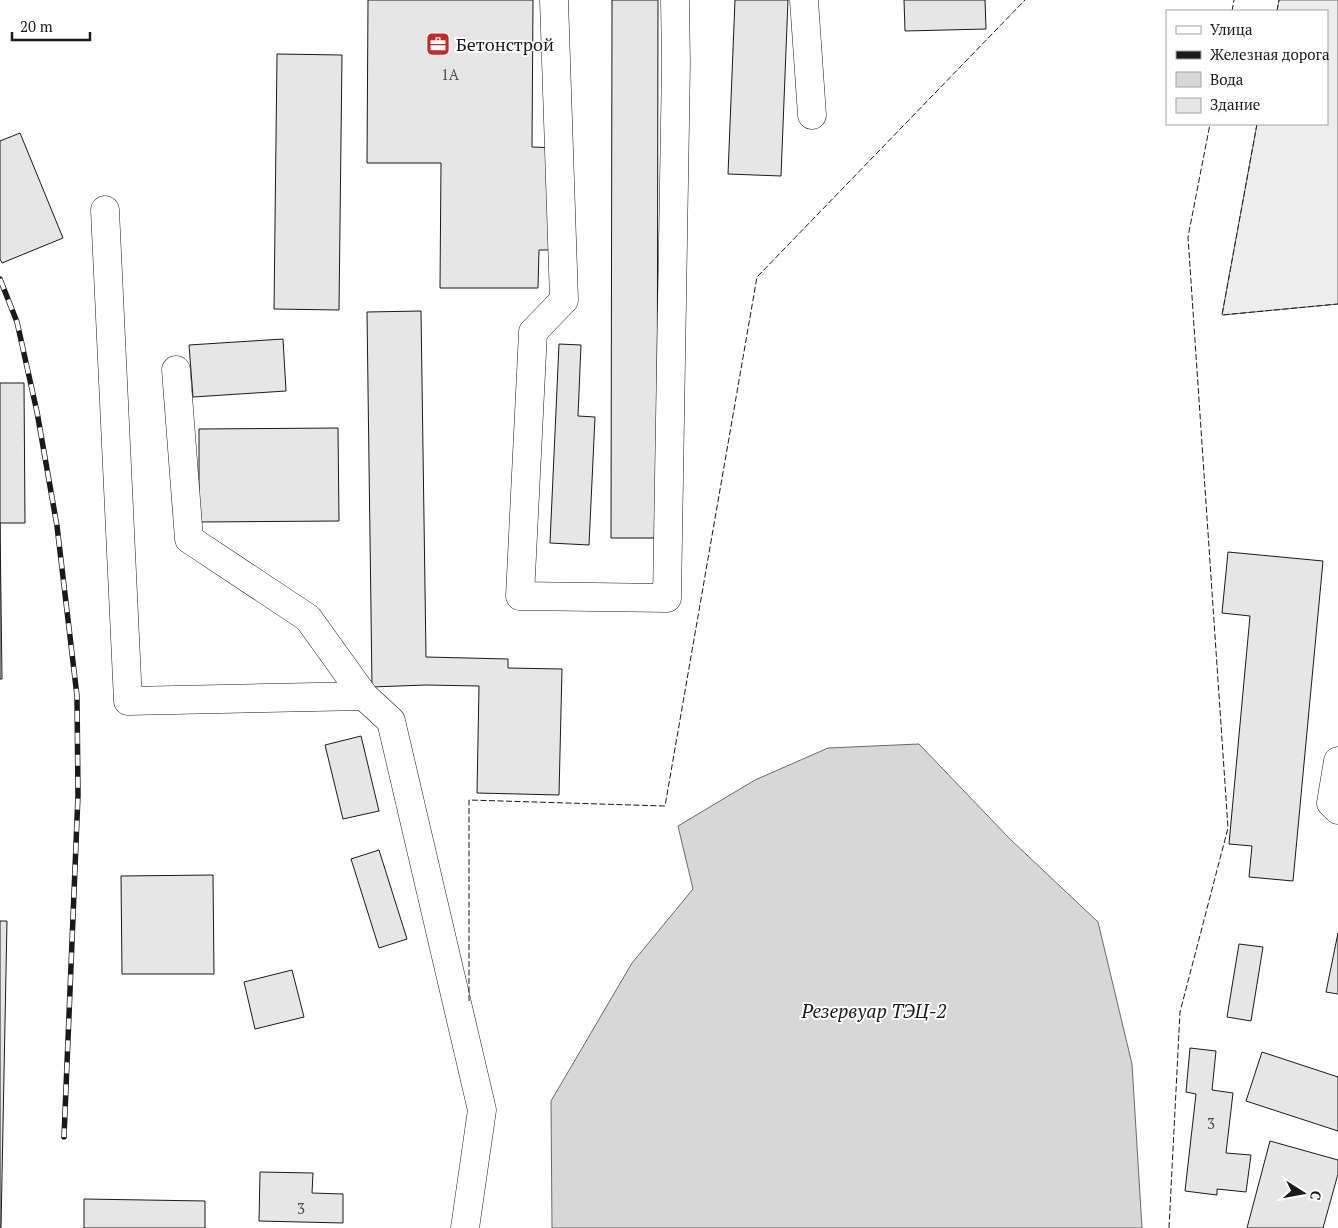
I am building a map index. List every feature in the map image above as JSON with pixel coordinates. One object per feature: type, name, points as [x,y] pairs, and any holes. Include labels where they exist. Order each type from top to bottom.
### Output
[{"type":"lane","points":[[554,0],[564,300],[533,332],[520,596],[667,598],[676,63],[675,0]]},
{"type":"lane","points":[[804,0],[812,115]]},
{"type":"lane","points":[[105,210],[128,701],[364,696]]},
{"type":"lane","points":[[176,370],[189,539],[308,618],[364,696],[391,721],[482,1110],[465,1228]]},
{"type":"lane","points":[[1338,761],[1331,803],[1338,810]]},
{"type":"shaded area","points":[[1279,0],[1338,0],[1338,304],[1222,315],[1257,125],[1328,125],[1328,10],[1277,10]]},
{"type":"water","name":"Резервуар ТЭЦ-2","points":[[919,744],[1010,839],[1098,922],[1132,1064],[1142,1228],[552,1228],[551,1101],[632,963],[693,889],[678,826],[755,780],[828,748]]},
{"type":"building","points":[[368,0],[533,0],[532,147],[558,148],[558,250],[539,250],[538,288],[440,288],[441,163],[367,163]]},
{"type":"building","points":[[612,0],[658,0],[657,538],[611,538]]},
{"type":"building","points":[[735,0],[788,0],[781,176],[728,174]]},
{"type":"building","points":[[904,0],[985,0],[986,29],[905,31]]},
{"type":"building","points":[[277,54],[342,55],[339,310],[274,309]]},
{"type":"building","points":[[20,133],[63,238],[2,263],[0,259],[0,141]]},
{"type":"building","points":[[421,311],[426,657],[508,659],[508,668],[562,669],[559,795],[477,793],[479,686],[372,687],[367,312]]},
{"type":"building","points":[[283,339],[286,391],[193,397],[189,345]]},
{"type":"building","points":[[559,344],[581,345],[578,416],[595,417],[589,545],[550,543]]},
{"type":"building","points":[[0,383],[24,383],[25,523],[0,523]]},
{"type":"building","points":[[338,428],[339,521],[199,522],[199,429]]},
{"type":"building","points":[[0,523],[2,679],[0,679]]},
{"type":"building","points":[[1228,552],[1323,561],[1293,881],[1249,877],[1252,846],[1229,844],[1250,616],[1222,613]]},
{"type":"building","points":[[361,736],[379,811],[343,819],[325,745]]},
{"type":"building","points":[[379,850],[407,939],[379,948],[351,859]]},
{"type":"building","points":[[213,875],[214,974],[122,974],[121,876]]},
{"type":"building","points":[[0,921],[7,921],[1,1228],[0,1228]]},
{"type":"building","points":[[1338,933],[1338,994],[1326,992]]},
{"type":"building","points":[[1239,944],[1263,947],[1251,1021],[1227,1017]]},
{"type":"building","points":[[292,970],[304,1017],[255,1029],[244,982]]},
{"type":"building","points":[[1190,1048],[1216,1051],[1212,1090],[1233,1093],[1226,1153],[1251,1155],[1246,1192],[1217,1189],[1217,1195],[1185,1191],[1196,1094],[1186,1092]]},
{"type":"building","points":[[1262,1052],[1338,1077],[1338,1131],[1246,1101]]},
{"type":"building","points":[[1270,1141],[1338,1160],[1338,1174],[1323,1228],[1247,1228]]},
{"type":"building","points":[[260,1172],[313,1173],[312,1193],[343,1194],[343,1223],[259,1221]]},
{"type":"building","points":[[84,1199],[205,1201],[205,1228],[84,1228]]},
{"type":"railway","points":[[0,279],[17,322],[37,412],[57,526],[77,696],[78,795],[64,1137]]},
{"type":"fence","points":[[469,1001],[469,800],[665,806],[757,277],[1025,0]]},
{"type":"fence","points":[[1232,10],[1234,0]]},
{"type":"fence","points":[[1277,10],[1279,0]]},
{"type":"fence","points":[[1169,1228],[1180,1012],[1228,828],[1188,237],[1210,125]]},
{"type":"fence","points":[[1257,125],[1222,315],[1338,304]]},
{"type":"place","name":"Бетонстрой","points":[[438,44]]}]
